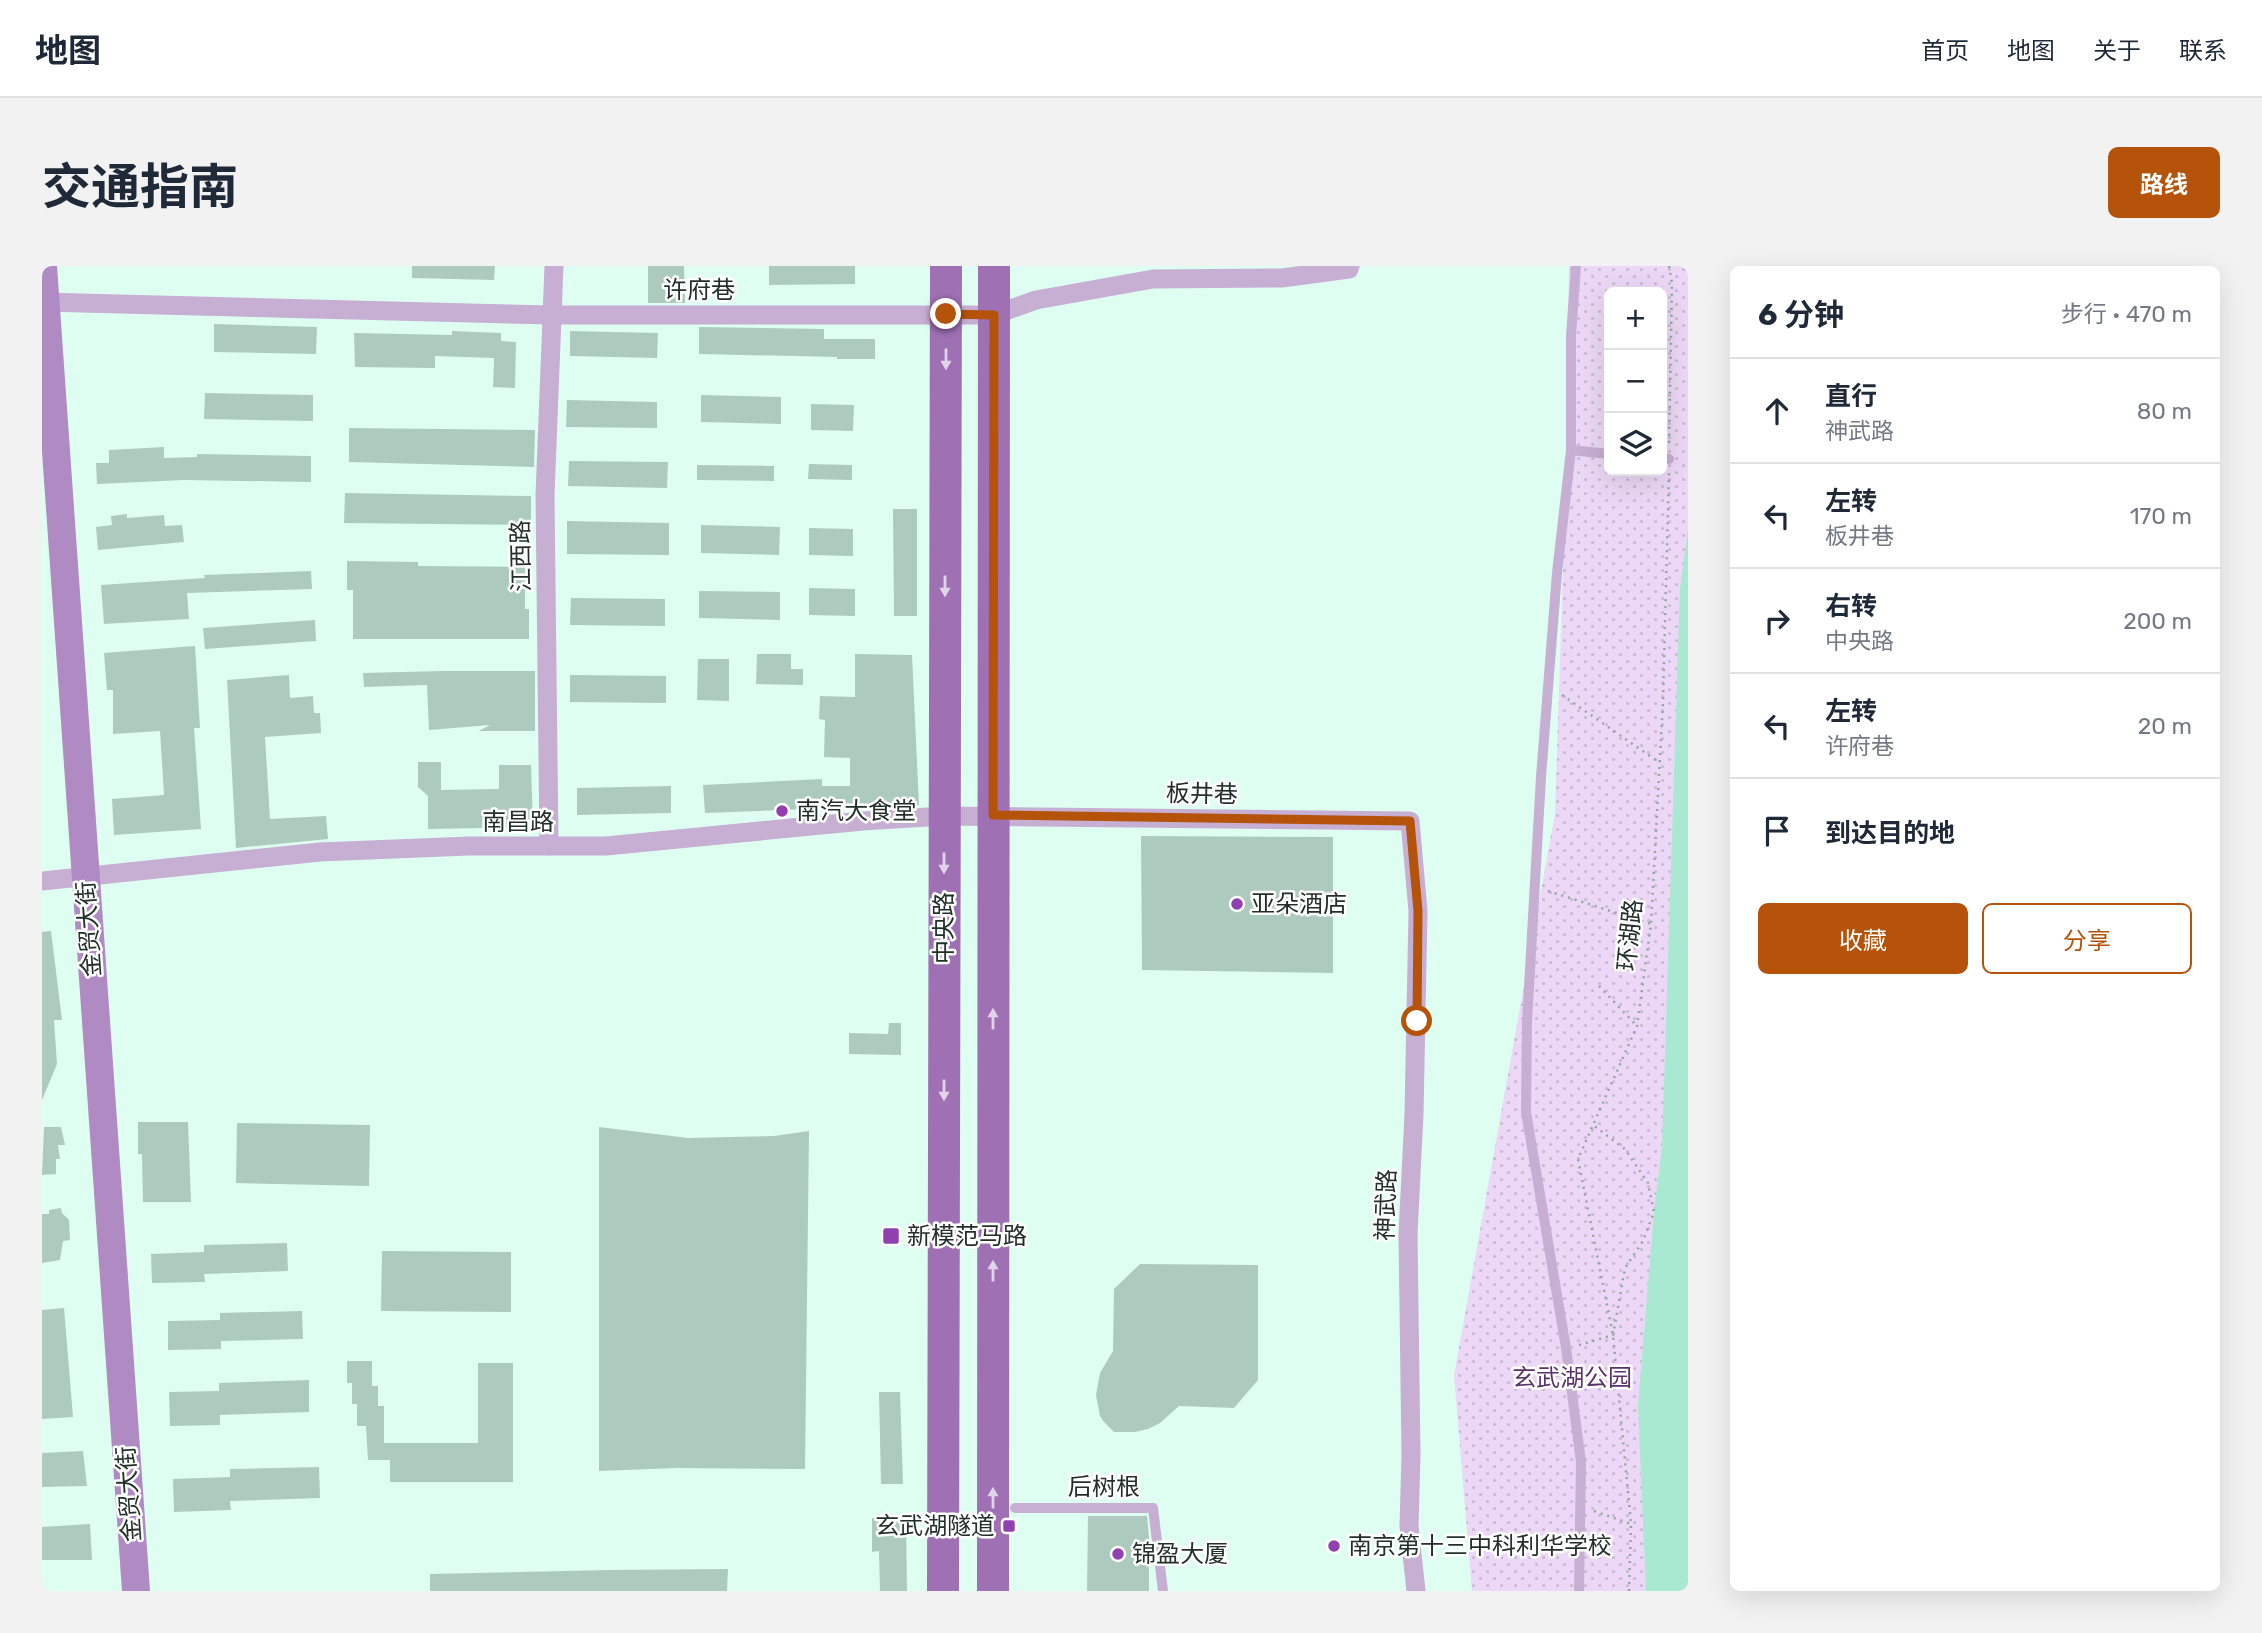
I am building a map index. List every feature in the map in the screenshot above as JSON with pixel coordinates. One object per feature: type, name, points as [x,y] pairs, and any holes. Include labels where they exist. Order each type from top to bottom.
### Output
[{"type":"main road","name":"中央路","points":[[943,1591],[946,266]]},
{"type":"main road","name":"中央路","points":[[993,1591],[994,266]]},
{"type":"street","name":"金贸大街","points":[[43,266],[43,302],[136,1591]]},
{"type":"street","name":"江西路","points":[[549,846],[545,495],[554,266]]},
{"type":"street","name":"许府巷","points":[[43,302],[551,315],[994,315],[1036,300],[1153,279],[1282,278],[1349,269],[1350,266]]},
{"type":"street","name":"南昌路","points":[[42,881],[320,852],[469,846],[606,846],[863,821],[993,815]]},
{"type":"street","name":"板井巷","points":[[993,815],[1410,821]]},
{"type":"street","name":"神武路","points":[[1410,821],[1418,911],[1414,1114],[1408,1234],[1411,1455],[1409,1526],[1416,1591]]},
{"type":"lane","points":[[1576,266],[1570,335],[1571,450],[1548,686],[1527,1022],[1526,1112],[1566,1348],[1581,1462],[1579,1591]]},
{"type":"lane","points":[[1571,450],[1604,453]]},
{"type":"lane","name":"后树根","points":[[1015,1508],[1153,1508],[1163,1591]]},
{"type":"path","name":"环湖路","points":[[1667,413],[1672,284],[1669,266]]},
{"type":"path","name":"环湖路","points":[[1629,1591],[1631,1524],[1613,1335],[1578,1159],[1637,1026],[1651,925],[1663,701],[1665,476]]},
{"type":"path","points":[[1548,686],[1660,763]]},
{"type":"path","points":[[1535,886],[1651,925]]},
{"type":"path","points":[[1599,986],[1637,1026]]},
{"type":"path","points":[[1566,1348],[1613,1335],[1625,1268],[1643,1241],[1654,1212],[1648,1183],[1625,1149],[1593,1125]]},
{"type":"path","points":[[1581,1507],[1631,1524]]},
{"type":"green space","name":"玄武湖公园","points":[[1569,266],[1688,266],[1688,1591],[1472,1591],[1454,1375],[1555,813],[1565,505]]},
{"type":"shaded area","points":[[1688,530],[1688,1591],[1646,1591],[1638,1406],[1662,1146],[1680,588]]},
{"type":"building","points":[[412,266],[495,266],[494,280],[412,278]]},
{"type":"building","points":[[648,266],[684,266],[685,303],[648,303]]},
{"type":"building","points":[[769,266],[855,266],[855,284],[769,285]]},
{"type":"building","points":[[214,324],[317,327],[316,354],[214,352]]},
{"type":"building","points":[[699,327],[824,329],[824,339],[875,339],[875,359],[699,354]]},
{"type":"building","points":[[452,331],[501,333],[501,341],[516,342],[515,388],[493,387],[494,358],[435,356],[435,368],[355,367],[354,333],[452,335]]},
{"type":"building","points":[[570,331],[658,333],[657,358],[570,356]]},
{"type":"building","points":[[205,393],[313,395],[313,421],[204,419]]},
{"type":"building","points":[[701,395],[781,397],[781,424],[701,422]]},
{"type":"building","points":[[567,400],[657,402],[657,428],[566,427]]},
{"type":"building","points":[[811,404],[854,405],[853,431],[811,430]]},
{"type":"building","points":[[349,428],[535,430],[534,467],[349,462]]},
{"type":"building","points":[[164,447],[164,458],[197,457],[197,454],[311,456],[311,482],[184,480],[97,484],[96,463],[109,463],[109,450]]},
{"type":"building","points":[[569,461],[668,462],[667,488],[568,486]]},
{"type":"building","points":[[809,464],[852,465],[852,480],[808,479]]},
{"type":"building","points":[[697,465],[774,466],[774,481],[697,480]]},
{"type":"building","points":[[345,493],[531,496],[531,525],[344,523]]},
{"type":"building","points":[[893,509],[917,509],[917,616],[894,616]]},
{"type":"building","points":[[127,514],[127,518],[164,515],[165,526],[182,525],[184,542],[98,550],[96,527],[112,525],[111,516]]},
{"type":"building","points":[[567,521],[669,523],[669,555],[567,554]]},
{"type":"building","points":[[701,525],[780,527],[779,555],[701,553]]},
{"type":"building","points":[[809,528],[853,529],[853,556],[809,555]]},
{"type":"building","points":[[347,561],[418,562],[418,566],[525,567],[525,609],[529,609],[529,639],[353,639],[353,590],[347,590]]},
{"type":"building","points":[[311,571],[312,589],[187,593],[189,619],[104,624],[101,585],[205,578],[204,575]]},
{"type":"building","points":[[809,588],[855,589],[855,616],[809,615]]},
{"type":"building","points":[[699,591],[780,592],[780,620],[699,618]]},
{"type":"building","points":[[571,598],[665,599],[665,626],[570,625]]},
{"type":"building","points":[[315,620],[316,641],[205,649],[203,628]]},
{"type":"building","points":[[195,646],[200,728],[194,728],[201,829],[114,835],[112,799],[164,795],[160,731],[113,734],[113,690],[107,690],[104,653]]},
{"type":"building","points":[[757,654],[791,654],[791,669],[803,669],[803,685],[756,684]]},
{"type":"building","points":[[855,654],[912,655],[919,805],[705,813],[703,785],[822,779],[822,786],[850,786],[850,758],[824,757],[825,720],[819,719],[820,696],[855,697]]},
{"type":"building","points":[[698,659],[729,659],[729,701],[697,700]]},
{"type":"building","points":[[535,671],[535,731],[479,731],[490,725],[429,730],[427,685],[364,687],[363,673]]},
{"type":"building","points":[[289,675],[290,698],[313,696],[314,713],[320,713],[321,733],[265,737],[270,819],[326,816],[328,839],[236,848],[227,680]]},
{"type":"building","points":[[570,675],[666,676],[666,703],[570,702]]},
{"type":"building","points":[[418,762],[441,762],[441,790],[499,789],[499,765],[531,765],[533,827],[428,829],[428,796],[418,787]]},
{"type":"building","points":[[671,786],[671,813],[577,815],[577,788]]},
{"type":"building","name":"亚朵酒店","points":[[1141,836],[1333,837],[1333,973],[1142,970]]},
{"type":"building","points":[[51,931],[62,1020],[54,1020],[57,1064],[42,1100],[42,932]]},
{"type":"building","points":[[889,1023],[901,1023],[901,1055],[849,1054],[849,1033],[888,1034]]},
{"type":"building","points":[[138,1122],[188,1122],[191,1202],[143,1202]]},
{"type":"building","points":[[237,1123],[370,1125],[369,1186],[236,1183]]},
{"type":"building","points":[[44,1127],[61,1127],[65,1145],[58,1145],[60,1159],[56,1159],[56,1174],[42,1175]]},
{"type":"building","points":[[599,1127],[688,1138],[774,1136],[809,1131],[805,1469],[676,1468],[599,1471]]},
{"type":"building","points":[[61,1208],[69,1220],[70,1240],[63,1241],[60,1260],[42,1263],[42,1214],[49,1214],[49,1210]]},
{"type":"building","points":[[287,1243],[288,1271],[204,1274],[205,1282],[152,1283],[151,1254],[204,1252],[204,1245]]},
{"type":"building","points":[[382,1251],[511,1252],[511,1312],[381,1311]]},
{"type":"building","points":[[1140,1264],[1258,1265],[1258,1380],[1234,1408],[1179,1406],[1160,1423],[1135,1432],[1114,1432],[1100,1416],[1096,1395],[1100,1373],[1113,1351],[1114,1289]]},
{"type":"building","points":[[64,1308],[73,1417],[42,1419],[42,1310]]},
{"type":"building","points":[[302,1311],[303,1339],[221,1341],[221,1349],[168,1350],[168,1321],[220,1320],[220,1313]]},
{"type":"building","points":[[347,1361],[372,1361],[372,1386],[378,1386],[378,1406],[384,1406],[384,1443],[478,1443],[478,1363],[513,1363],[513,1482],[390,1482],[390,1460],[368,1460],[366,1426],[357,1426],[357,1404],[352,1404],[352,1383],[347,1383]]},
{"type":"building","points":[[309,1380],[309,1412],[220,1415],[220,1425],[170,1426],[169,1392],[219,1391],[219,1383]]},
{"type":"building","points":[[879,1392],[900,1392],[903,1484],[881,1484]]},
{"type":"building","points":[[83,1451],[87,1486],[42,1487],[42,1453]]},
{"type":"building","points":[[319,1467],[320,1498],[230,1501],[231,1510],[174,1512],[173,1479],[230,1477],[230,1469]]},
{"type":"building","name":"锦盈大厦","points":[[1088,1516],[1147,1516],[1149,1591],[1087,1591]]},
{"type":"building","points":[[872,1518],[906,1518],[907,1591],[880,1591],[879,1551],[872,1552]]},
{"type":"building","points":[[90,1524],[92,1560],[42,1560],[42,1527]]},
{"type":"building","points":[[728,1569],[727,1591],[430,1591],[430,1574]]},
{"type":"place","name":"南汽大食堂","points":[[782,811]]},
{"type":"place","name":"亚朵酒店","points":[[1237,904]]},
{"type":"place","name":"新模范马路","points":[[891,1236]]},
{"type":"place","name":"玄武湖隧道","points":[[1009,1526]]},
{"type":"place","name":"南京第十三中科利华学校","points":[[1334,1546]]},
{"type":"place","name":"锦盈大厦","points":[[1118,1554]]},
{"type":"route","points":[[946,314],[994,315],[993,815],[1410,821],[1418,911],[1417,1021]]}]
